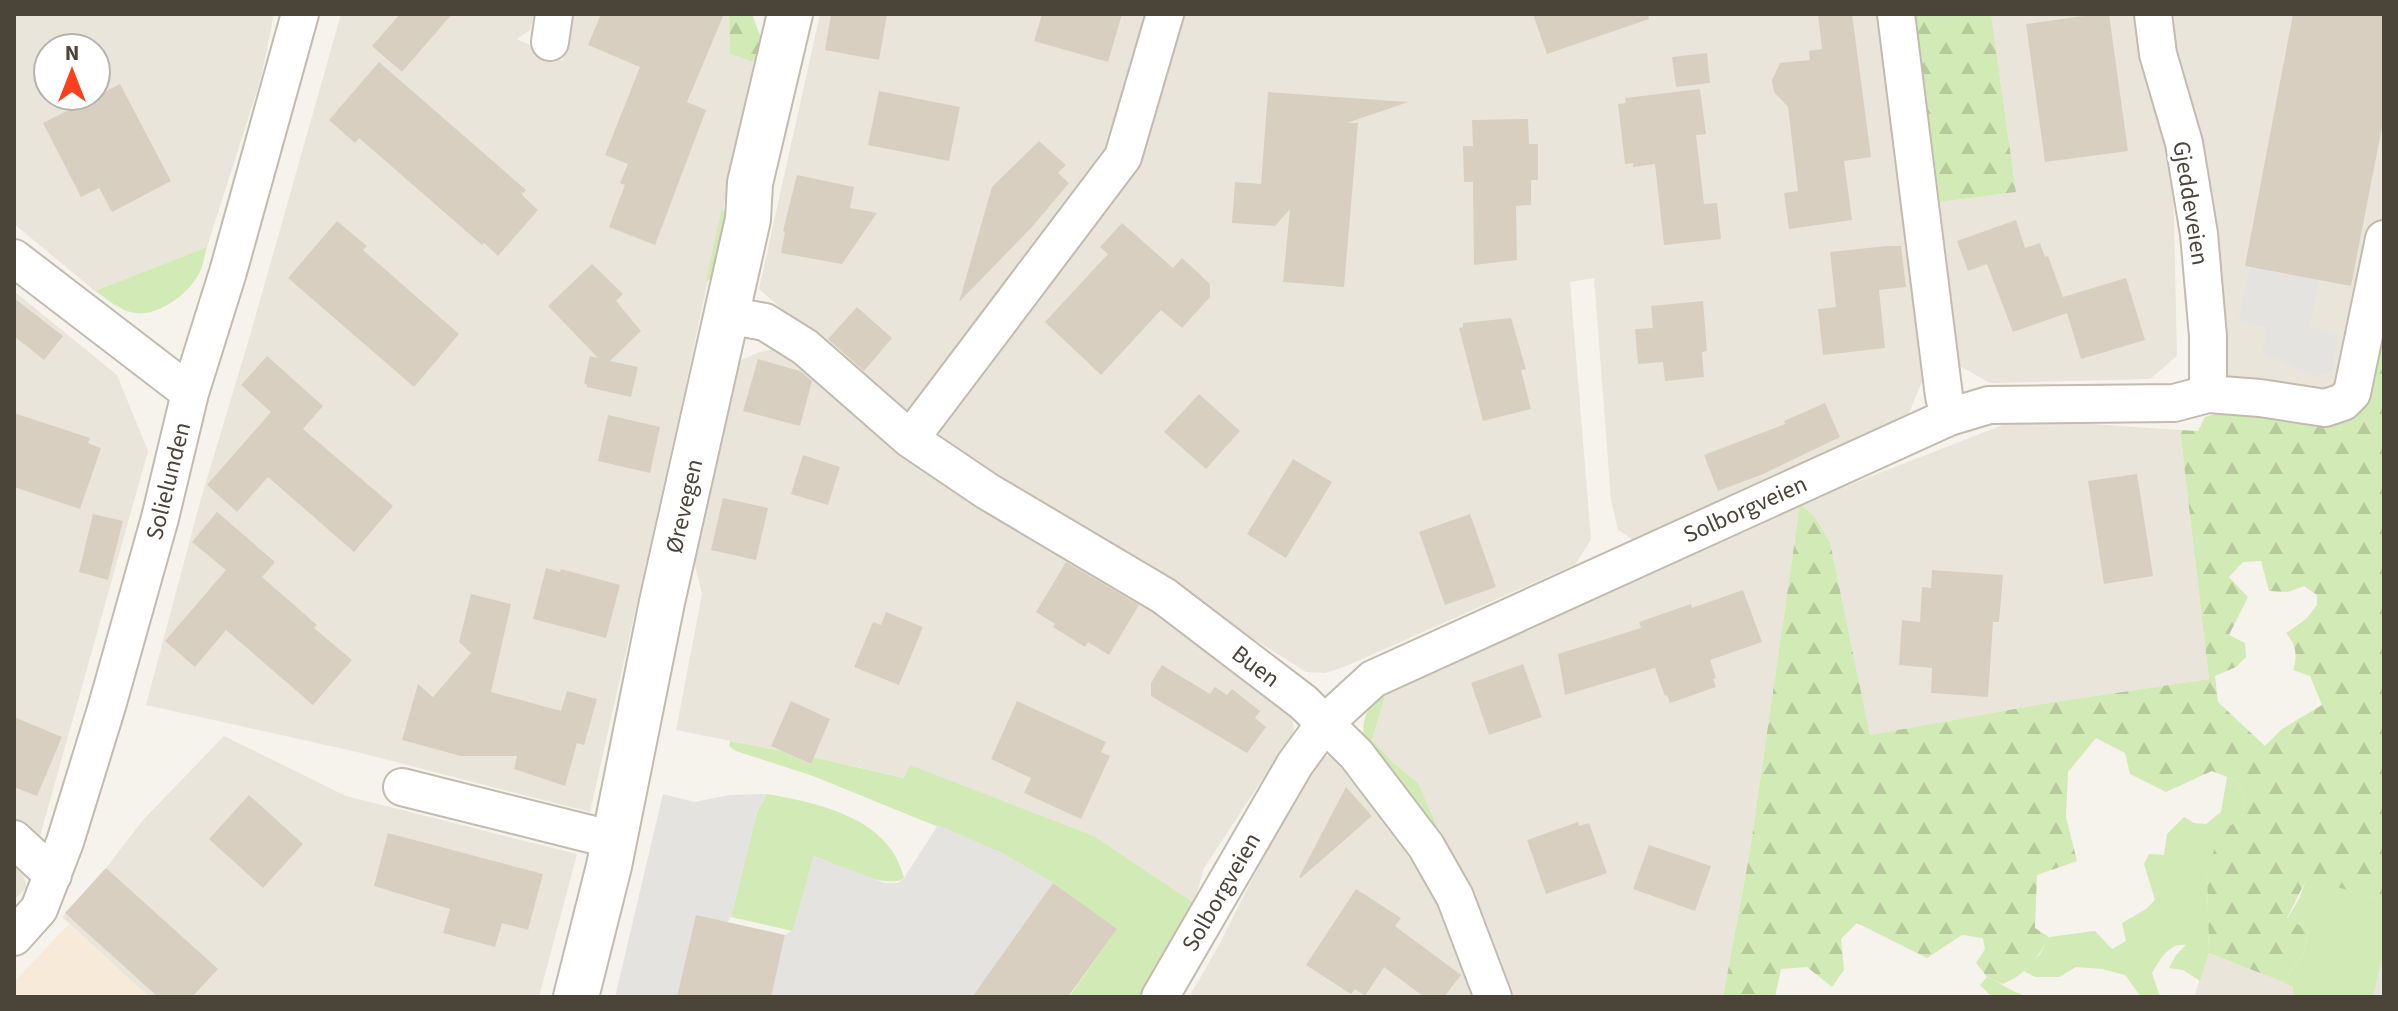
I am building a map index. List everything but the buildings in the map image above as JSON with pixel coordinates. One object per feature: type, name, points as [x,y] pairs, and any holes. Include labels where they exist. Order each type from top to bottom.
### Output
[{"type":"street","name":"Solielunden","points":[[14,937],[39,909],[53,875],[111,691],[160,518],[190,393],[228,272],[300,14]]},
{"type":"street","name":"Ørevegen","points":[[576,997],[614,840],[662,602],[748,219],[750,183],[790,14]]},
{"type":"street","points":[[910,439],[1123,157],[1165,14]]},
{"type":"street","points":[[1896,14],[1949,417]]},
{"type":"street","name":"Gjeddeveien","points":[[2153,14],[2158,54],[2184,143],[2199,234],[2208,336],[2208,394]]},
{"type":"street","name":"Solborgveien","points":[[1160,997],[1295,764],[1325,723],[1373,679],[1949,417],[1989,405],[2174,403],[2208,394],[2325,408],[2343,402],[2352,393],[2384,239]]},
{"type":"street","points":[[14,258],[190,393]]},
{"type":"street","name":"Buen","points":[[727,315],[765,322],[805,347],[910,439],[987,491],[1164,596],[1303,702],[1356,754],[1426,846],[1455,897],[1493,997]]},
{"type":"street","points":[[402,787],[614,840]]},
{"type":"street","points":[[14,839],[53,875]]},
{"type":"shaded area","points":[[14,14],[274,14],[261,78],[207,247],[95,291],[14,224]]},
{"type":"shaded area","points":[[341,14],[534,14],[530,30],[517,39],[563,61],[560,28],[563,14],[729,14],[730,54],[754,62],[590,812],[357,752],[146,705],[200,502]]},
{"type":"shaded area","points":[[820,14],[1152,14],[1116,143],[912,412],[904,414],[759,289]]},
{"type":"shaded area","points":[[1181,14],[1879,14],[1923,379],[1905,423],[1632,539],[1618,530],[1611,500],[1594,278],[1570,282],[1591,539],[1576,564],[1344,667],[1325,673],[1306,672],[945,444],[937,429],[1141,162],[1170,66]]},
{"type":"shaded area","points":[[1991,14],[2384,14],[2384,304],[2340,417],[2216,414],[2220,360],[2173,175],[2177,356],[2150,379],[1990,383],[1958,365],[1940,202],[2016,192]]},
{"type":"shaded area","points":[[2250,267],[2319,280],[2310,327],[2338,334],[2332,372],[2315,376],[2261,353],[2266,338],[2264,326],[2238,322]]},
{"type":"shaded area","points":[[14,291],[117,375],[148,451],[37,847],[14,826]]},
{"type":"shaded area","points":[[774,349],[796,359],[1206,647],[1292,717],[1294,729],[1291,736],[1204,868],[1194,903],[1094,836],[910,766],[905,778],[814,757],[810,764],[782,751],[676,730],[702,594],[694,562],[741,360]]},
{"type":"shaded area","points":[[2018,419],[2180,430],[2209,679],[2048,703],[1870,735],[1830,542],[1814,516],[1800,505],[1750,851],[1723,997],[1509,997],[1418,783],[1392,762],[1372,740],[1386,693],[1800,504]]},
{"type":"shaded area","points":[[224,736],[346,796],[577,854],[539,997],[149,997],[62,917],[143,820]]},
{"type":"shaded area","points":[[1326,756],[1335,758],[1357,775],[1427,873],[1482,997],[1189,997],[1219,945],[1299,786],[1319,759]]},
{"type":"shaded area","points":[[663,794],[694,802],[730,795],[767,794],[757,812],[731,917],[677,997],[615,997]]},
{"type":"shaded area","points":[[938,825],[1000,852],[1053,883],[972,997],[770,997],[785,935],[793,930],[814,856],[885,883],[898,883]]},
{"type":"shaded area","points":[[14,859],[20,865],[27,887],[14,900]]},
{"type":"shaded area","points":[[2384,901],[2384,997],[2194,997],[2209,953],[2283,982]]},
{"type":"shaded area","points":[[69,924],[149,997],[14,997],[14,982]]},
{"type":"green space","points":[[729,14],[752,14],[762,41],[754,62],[730,54]]},
{"type":"green space","points":[[1915,14],[1991,14],[2016,192],[1940,202]]},
{"type":"green space","points":[[722,207],[732,225],[726,266],[706,282]]},
{"type":"green space","points":[[207,247],[201,270],[192,284],[178,298],[152,312],[129,312],[95,291]]},
{"type":"green space","points":[[2384,304],[2384,901],[2307,878],[2287,918],[2308,930],[2303,954],[2283,982],[2209,953],[2207,873],[2220,831],[2242,819],[2245,798],[2237,781],[2212,771],[2166,792],[2130,774],[2125,753],[2096,738],[2068,772],[2066,817],[2077,861],[2037,875],[2035,928],[2049,937],[2035,959],[2018,976],[2003,984],[1987,977],[1976,963],[1985,949],[1983,938],[1962,935],[1927,958],[1857,923],[1841,939],[1844,970],[1832,987],[1807,967],[1781,969],[1775,997],[1723,997],[1750,851],[1800,504],[1814,516],[1830,542],[1870,735],[2048,703],[2209,679],[2180,430],[2198,431],[2205,417],[2216,414],[2340,417]],"holes":[[[2261,561],[2269,591],[2288,592],[2304,586],[2317,595],[2317,605],[2306,619],[2286,633],[2295,651],[2293,670],[2310,676],[2322,705],[2282,729],[2265,746],[2218,702],[2215,676],[2236,667],[2246,657],[2245,643],[2229,635],[2248,597],[2229,577],[2243,562]]]},
{"type":"green space","points":[[1386,693],[1372,740],[1392,762],[1418,783],[1461,881],[1366,748],[1363,732],[1366,716],[1373,703]]},
{"type":"green space","points":[[730,741],[782,751],[810,764],[813,757],[904,778],[910,765],[1094,836],[1194,903],[1140,997],[1069,997],[1116,930],[1053,883],[1000,852],[813,776],[736,751],[729,746]]},
{"type":"green space","points":[[2227,777],[2237,781],[2245,798],[2242,819],[2207,873],[2209,953],[2200,981],[2183,970],[2169,968],[2186,945],[2170,949],[2152,973],[2159,994],[2164,997],[2141,997],[2125,975],[2102,969],[2076,967],[2059,977],[2035,977],[2024,971],[2040,954],[2049,937],[2095,931],[2112,949],[2126,941],[2122,923],[2155,900],[2144,864],[2149,854],[2164,855],[2167,834],[2184,817],[2194,823],[2206,824],[2221,812]]},
{"type":"green space","points":[[767,794],[830,809],[868,827],[884,841],[896,858],[904,878],[896,881],[874,879],[814,856],[793,931],[731,917],[757,812]]},
{"type":"green space","points":[[2307,877],[2384,901],[2383,954],[2373,997],[2293,997],[2293,987],[2283,982],[2303,954],[2308,930],[2287,919]]},
{"type":"green space","points":[[1987,977],[2022,997],[1992,997],[1980,985]]}]
